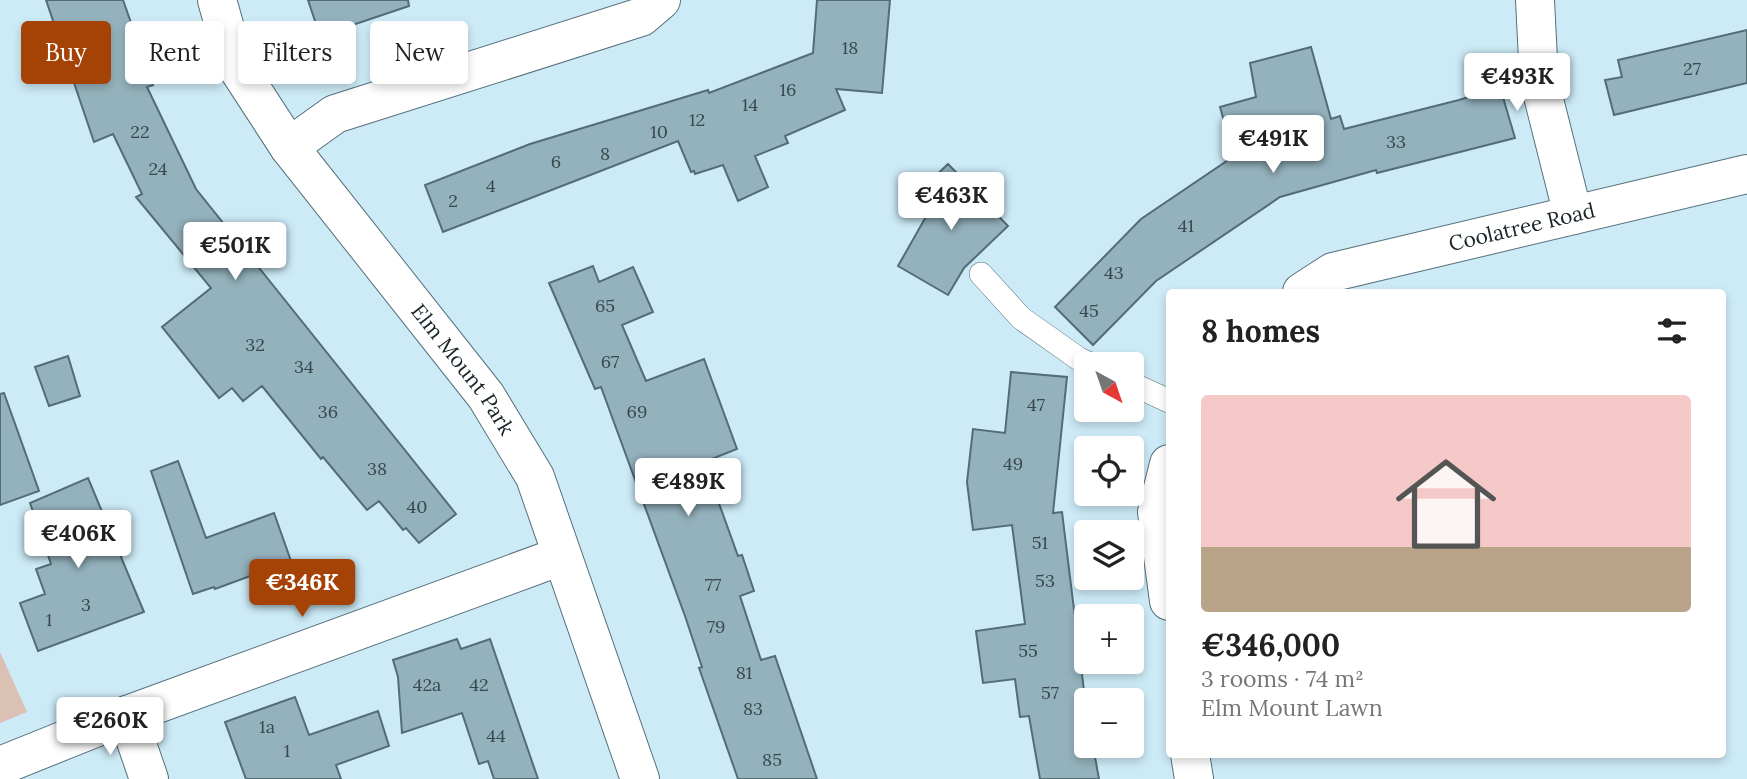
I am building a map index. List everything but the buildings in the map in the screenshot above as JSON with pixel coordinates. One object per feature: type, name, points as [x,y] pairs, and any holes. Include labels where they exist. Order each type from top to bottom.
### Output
[{"type":"street","name":"Elm Mount Park","points":[[217,0],[235,64],[289,147],[486,396],[535,477],[640,779]]},
{"type":"street","points":[[289,147],[335,114],[641,17],[661,0]]},
{"type":"street","points":[[1535,0],[1539,80],[1573,215]]},
{"type":"street","name":"Coolatree Road","points":[[1307,289],[1333,272],[1747,174]]},
{"type":"street","points":[[1166,476],[1157,512],[1166,579]]},
{"type":"street","points":[[0,766],[127,715],[562,556]]},
{"type":"street","points":[[127,715],[149,779]]},
{"type":"street","points":[[1191,758],[1194,779]]},
{"type":"lane","points":[[981,274],[1021,318],[1074,355]]},
{"type":"lane","points":[[1144,390],[1166,400]]},
{"type":"shaded area","points":[[0,652],[27,712],[0,723]]}]
